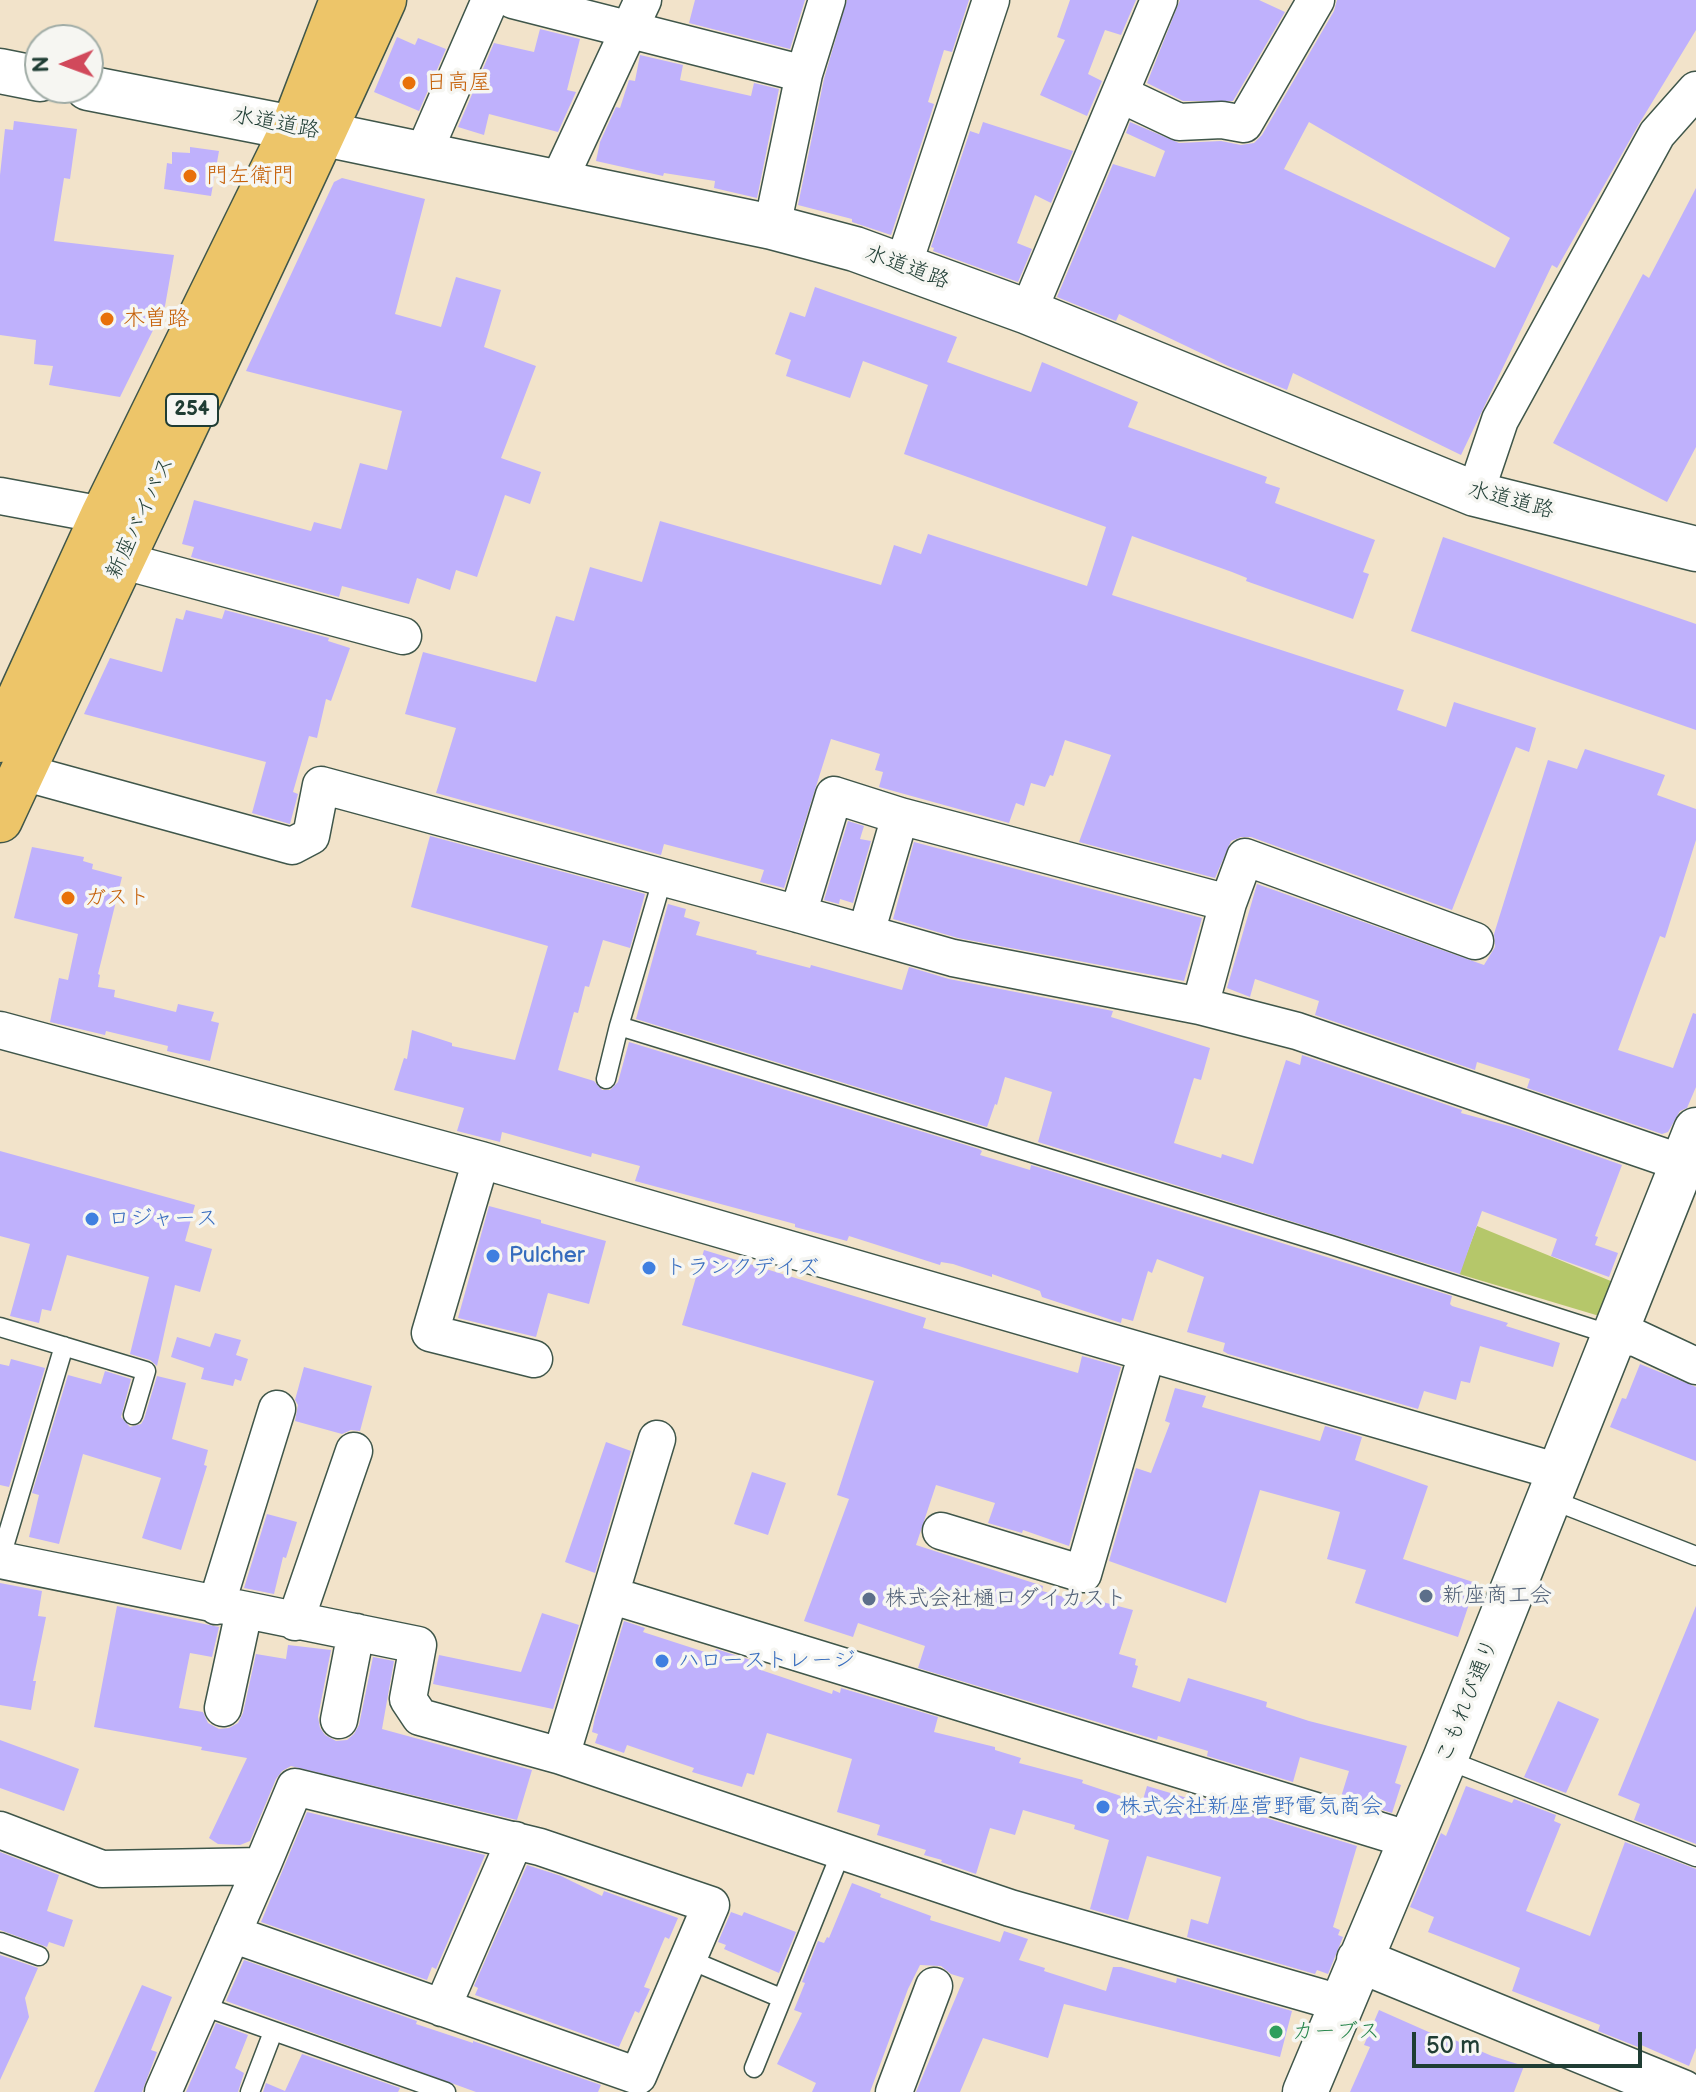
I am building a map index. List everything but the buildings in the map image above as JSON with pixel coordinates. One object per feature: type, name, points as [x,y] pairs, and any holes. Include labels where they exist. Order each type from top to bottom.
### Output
[{"type":"highway","name":"新座バイパス","points":[[11,756],[120,560],[309,131],[342,0]]},
{"type":"highway","name":"新座バイパス","points":[[0,820],[11,756],[103,515],[309,131],[384,0]]},
{"type":"street","points":[[423,154],[490,0]]},
{"type":"street","points":[[513,0],[636,14],[804,74]]},
{"type":"street","points":[[772,227],[804,74],[827,0]]},
{"type":"street","points":[[903,266],[991,0]]},
{"type":"street","points":[[1028,312],[1159,0]]},
{"type":"street","points":[[1120,94],[1179,122],[1222,120],[1244,124],[1316,0]]},
{"type":"street","points":[[558,182],[636,14]]},
{"type":"street","points":[[0,71],[24,76]]},
{"type":"street","points":[[1475,494],[1507,406],[1657,134],[1696,90]]},
{"type":"street","name":"水道道路","points":[[104,91],[558,182],[772,227],[855,249],[1028,312],[1475,494],[1696,549]]},
{"type":"street","points":[[0,496],[103,515]]},
{"type":"street","points":[[120,560],[403,636]]},
{"type":"street","points":[[11,756],[292,846],[311,836],[321,785],[953,958],[1200,1006],[1297,1031],[1691,1154]]},
{"type":"street","points":[[798,914],[834,795],[900,816],[1228,903]]},
{"type":"street","points":[[866,933],[900,816]]},
{"type":"street","points":[[1200,1006],[1228,903],[1245,857],[1475,941]]},
{"type":"street","points":[[0,1030],[481,1160],[1147,1353],[1553,1485]]},
{"type":"street","name":"こもれび通り","points":[[1305,2092],[1445,1759],[1553,1485],[1691,1154]]},
{"type":"street","points":[[481,1160],[430,1333],[534,1359]]},
{"type":"street","points":[[1615,1336],[1636,1338],[1696,1366]]},
{"type":"street","points":[[941,1531],[1083,1574],[1147,1353]]},
{"type":"street","points":[[223,1708],[230,1608],[277,1409]]},
{"type":"street","points":[[561,1756],[657,1439]]},
{"type":"street","points":[[295,1622],[354,1451]]},
{"type":"street","points":[[0,1560],[418,1645],[408,1699],[420,1717],[561,1756],[1010,1908],[1340,2003]]},
{"type":"street","points":[[610,1595],[1410,1840]]},
{"type":"street","points":[[339,1720],[356,1632]]},
{"type":"street","points":[[163,2092],[295,1787],[515,1840],[711,1905],[638,2076],[232,1934]]},
{"type":"street","points":[[0,1830],[102,1869],[262,1866]]},
{"type":"street","points":[[442,2008],[515,1840]]},
{"type":"street","points":[[1359,1960],[1682,2092]]},
{"type":"street","points":[[894,2092],[934,1986]]},
{"type":"lane","points":[[606,1079],[663,877]]},
{"type":"lane","points":[[619,1026],[1615,1336]]},
{"type":"lane","points":[[0,1327],[146,1371],[133,1415]]},
{"type":"lane","points":[[0,1560],[64,1346]]},
{"type":"lane","points":[[1553,1485],[1696,1556]]},
{"type":"lane","points":[[1445,1759],[1696,1857]]},
{"type":"lane","points":[[754,2068],[842,1850]]},
{"type":"lane","points":[[0,1942],[39,1956]]},
{"type":"lane","points":[[688,1959],[781,1998]]},
{"type":"lane","points":[[200,2005],[446,2092]]},
{"type":"lane","points":[[250,2092],[273,2032]]},
{"type":"green space","points":[[1477,1226],[1618,1284],[1606,1318],[1459,1274]]},
{"type":"place","name":"日高屋","points":[[409,83]]},
{"type":"place","name":"門左衛門","points":[[190,176]]},
{"type":"place","name":"木曽路","points":[[107,319]]},
{"type":"place","name":"ガスト","points":[[68,898]]},
{"type":"place","name":"ロジャース","points":[[92,1219]]},
{"type":"place","name":"Pulcher","points":[[493,1256]]},
{"type":"place","name":"トランクデイズ","points":[[649,1268]]},
{"type":"place","name":"新座商工会","points":[[1426,1596]]},
{"type":"place","name":"株式会社樋口ダイカスト","points":[[869,1599]]},
{"type":"place","name":"ハローストレージ","points":[[662,1661]]},
{"type":"place","name":"株式会社新座菅野電気商会","points":[[1103,1807]]},
{"type":"place","name":"カーブス","points":[[1276,2032]]}]
